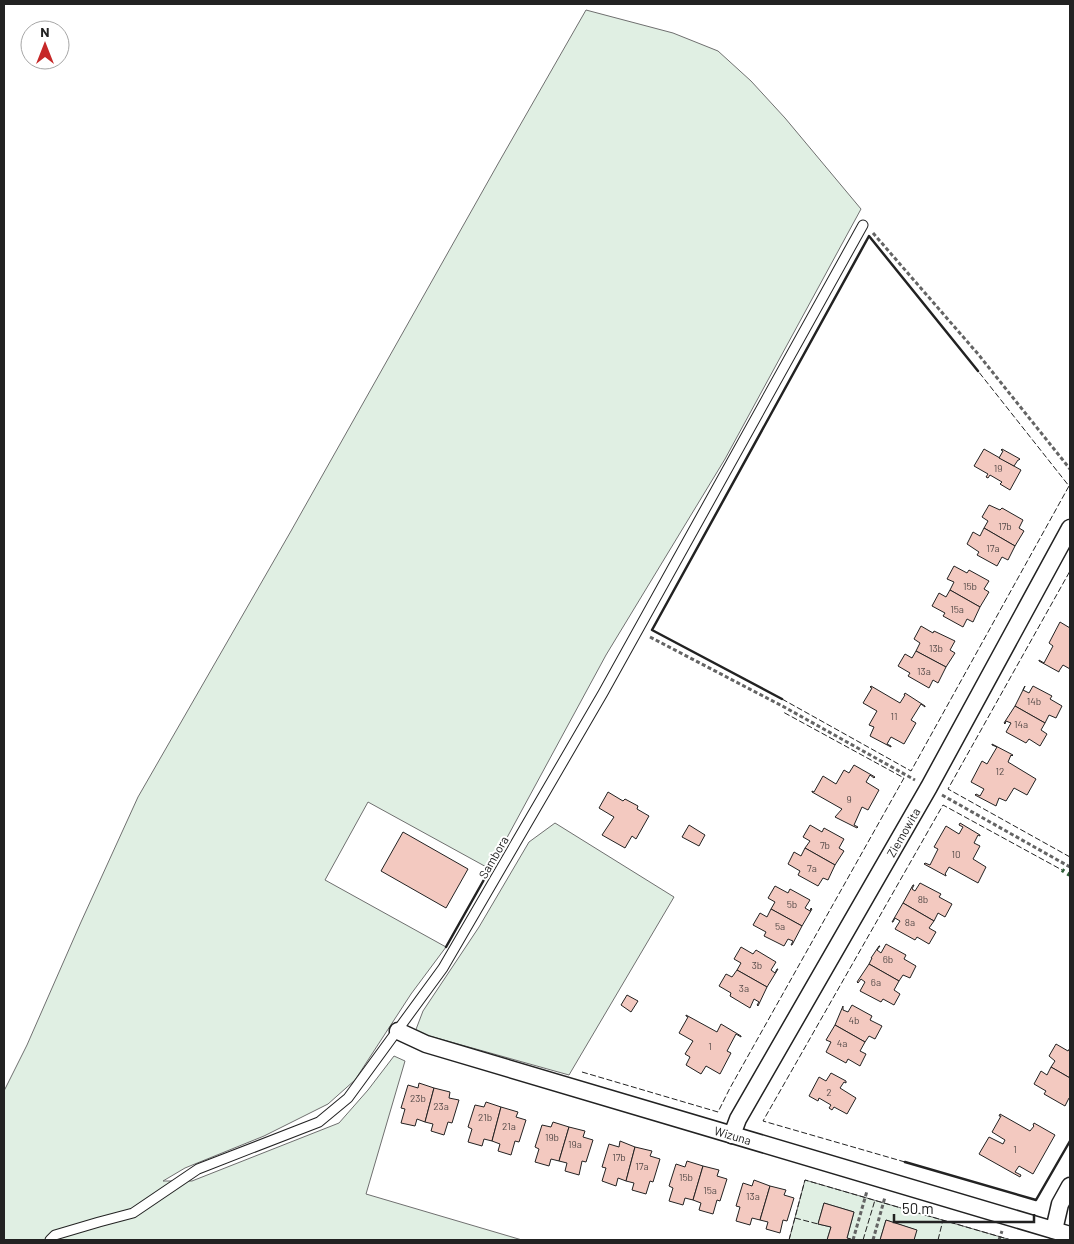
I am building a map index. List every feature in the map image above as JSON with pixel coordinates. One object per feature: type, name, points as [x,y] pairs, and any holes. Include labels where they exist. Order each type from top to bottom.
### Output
[{"type":"street","name":"Ziemowita","points":[[732,1134],[738,1119],[929,787],[1070,528]]},
{"type":"street","name":"Wizuna","points":[[398,1031],[426,1044],[1070,1235]]},
{"type":"street","points":[[1054,1230],[1060,1204],[1070,1186]]},
{"type":"lane","name":"Sambora","points":[[50,1240],[56,1235],[133,1213],[198,1169],[319,1122],[348,1098],[443,968],[603,693],[863,225]]},
{"type":"path","points":[[863,225],[875,235],[978,354],[1070,469]]},
{"type":"path","points":[[638,630],[786,708]]},
{"type":"path","points":[[853,1240],[867,1191]]},
{"type":"path","points":[[873,1240],[886,1196]]},
{"type":"path","points":[[999,1240],[1002,1231]]},
{"type":"green space","points":[[586,10],[673,33],[718,51],[751,81],[785,118],[861,209],[725,459],[606,655],[490,869],[368,802],[325,880],[446,947],[411,994],[355,1080],[328,1104],[264,1136],[185,1168],[163,1181],[192,1181],[339,1123],[394,1056],[405,1061],[366,1194],[522,1240],[4,1240],[4,1091],[27,1045],[138,797]]},
{"type":"green space","points":[[555,823],[674,897],[569,1075],[415,1032],[423,1011],[479,927],[529,842]]},
{"type":"green space","points":[[805,1180],[1011,1240],[914,1240],[916,1230],[886,1220],[880,1240],[850,1240],[847,1238],[854,1212],[824,1203],[818,1224],[831,1227],[827,1240],[789,1240]]},
{"type":"building","points":[[984,449],[1021,470],[1010,490],[1000,484],[1002,482],[990,475],[988,478],[986,477],[988,474],[974,466]]},
{"type":"building","points":[[1002,449],[1020,459],[1014,466],[999,458],[1003,451]]},
{"type":"building","points":[[989,505],[1000,510],[1002,508],[1023,520],[1019,528],[1024,531],[1015,546],[984,528],[988,521],[982,517]]},
{"type":"building","points":[[984,528],[1015,546],[1008,560],[1002,557],[997,566],[977,555],[979,552],[967,544],[973,532],[980,536]]},
{"type":"building","points":[[954,566],[967,573],[969,570],[989,581],[984,589],[989,592],[980,607],[950,590],[954,582],[947,579]]},
{"type":"building","points":[[950,590],[980,607],[973,622],[967,619],[963,627],[943,616],[945,613],[932,606],[939,593],[946,597]]},
{"type":"building","points":[[1060,622],[1070,628],[1070,669],[1063,665],[1059,672],[1039,661],[1039,660],[1044,663],[1053,646],[1049,643]]},
{"type":"building","points":[[921,626],[933,633],[934,631],[955,641],[950,650],[955,653],[946,667],[916,651],[920,643],[914,639]]},
{"type":"building","points":[[916,651],[946,667],[938,683],[933,680],[929,688],[908,676],[910,673],[898,666],[905,654],[912,658]]},
{"type":"building","points":[[871,686],[900,703],[905,693],[925,706],[921,704],[911,720],[916,723],[904,744],[891,737],[887,744],[891,747],[870,736],[874,727],[869,725],[877,711],[863,703],[872,688]]},
{"type":"building","points":[[1033,686],[1052,696],[1050,699],[1062,706],[1056,718],[1049,715],[1045,723],[1015,706],[1023,690],[1029,693]]},
{"type":"building","points":[[1015,706],[1045,723],[1041,730],[1047,734],[1040,746],[1029,739],[1026,743],[1006,732],[1011,723],[1006,721],[1004,723]]},
{"type":"building","points":[[992,744],[1013,755],[1011,755],[1008,762],[1036,779],[1027,795],[1014,788],[1006,801],[999,798],[996,806],[975,795],[980,796],[984,789],[971,782],[982,761],[987,764],[997,747]]},
{"type":"building","points":[[854,765],[875,777],[870,775],[866,782],[879,790],[868,810],[862,807],[854,825],[857,828],[835,817],[842,809],[812,792],[814,792],[823,776],[836,784],[844,770],[849,773]]},
{"type":"building","points":[[608,792],[623,801],[625,799],[638,806],[637,809],[649,816],[636,839],[632,836],[625,848],[602,835],[614,817],[599,808]]},
{"type":"building","points":[[960,823],[980,835],[978,835],[974,843],[980,846],[973,859],[986,867],[978,883],[949,867],[945,874],[946,876],[924,864],[930,865],[938,849],[934,847],[946,826],[959,834],[963,827],[959,825]]},
{"type":"building","points":[[689,825],[705,835],[699,846],[682,837]]},
{"type":"building","points":[[810,825],[822,832],[824,828],[844,839],[839,848],[844,851],[835,865],[805,848],[810,841],[803,837]]},
{"type":"building","points":[[403,832],[468,869],[446,908],[381,871]]},
{"type":"building","points":[[805,848],[835,865],[828,880],[823,878],[818,886],[798,875],[800,871],[788,864],[794,852],[801,856]]},
{"type":"building","points":[[920,883],[941,894],[939,897],[952,904],[945,917],[938,913],[934,921],[903,903],[913,885],[912,889],[915,891]]},
{"type":"building","points":[[775,886],[788,893],[790,889],[810,900],[805,908],[810,911],[812,909],[802,926],[771,909],[775,902],[768,898]]},
{"type":"building","points":[[903,903],[934,921],[929,928],[936,932],[929,944],[917,937],[915,940],[895,929],[900,921],[895,918],[892,922]]},
{"type":"building","points":[[771,909],[802,926],[792,945],[793,941],[788,939],[784,946],[764,936],[766,932],[753,925],[760,913],[767,917]]},
{"type":"building","points":[[886,944],[906,955],[904,959],[916,966],[910,978],[903,975],[899,981],[869,964],[879,946],[877,950],[881,953]]},
{"type":"building","points":[[741,947],[753,954],[756,950],[776,962],[771,970],[775,973],[778,969],[767,987],[737,970],[741,963],[734,959]]},
{"type":"building","points":[[869,964],[899,981],[894,990],[900,994],[894,1005],[883,999],[881,1002],[860,991],[865,982],[861,979],[857,982]]},
{"type":"building","points":[[737,970],[767,987],[758,1006],[759,1002],[754,999],[750,1008],[730,996],[731,993],[719,986],[726,974],[732,977]]},
{"type":"building","points":[[627,995],[638,1001],[631,1012],[621,1005]]},
{"type":"building","points":[[852,1005],[872,1016],[870,1020],[882,1026],[875,1039],[869,1036],[865,1042],[835,1025],[843,1006],[843,1010],[848,1012]]},
{"type":"building","points":[[686,1015],[717,1032],[721,1024],[741,1036],[736,1034],[727,1051],[731,1053],[720,1074],[706,1066],[701,1074],[686,1065],[690,1057],[685,1054],[693,1041],[679,1033],[688,1017]]},
{"type":"building","points":[[835,1025],[865,1042],[860,1051],[866,1054],[860,1066],[848,1059],[846,1063],[826,1052],[831,1042],[826,1040]]},
{"type":"building","points":[[1056,1044],[1068,1051],[1070,1048],[1070,1078],[1051,1067],[1055,1061],[1049,1056]]},
{"type":"building","points":[[1051,1067],[1070,1078],[1070,1098],[1065,1106],[1044,1094],[1046,1091],[1034,1084],[1041,1071],[1047,1075]]},
{"type":"building","points":[[831,1073],[846,1081],[840,1088],[856,1098],[847,1114],[834,1107],[832,1110],[829,1108],[831,1105],[819,1098],[818,1101],[809,1096],[819,1077],[826,1081]]},
{"type":"building","points":[[419,1083],[434,1088],[425,1122],[417,1119],[415,1126],[401,1123],[405,1109],[401,1108],[408,1085],[418,1088]]},
{"type":"building","points":[[434,1088],[450,1092],[449,1098],[459,1100],[452,1123],[448,1122],[444,1135],[431,1131],[433,1124],[425,1122]]},
{"type":"building","points":[[486,1102],[501,1107],[492,1141],[484,1139],[482,1146],[468,1142],[472,1129],[468,1127],[475,1105],[484,1107]]},
{"type":"building","points":[[501,1107],[518,1112],[516,1117],[526,1120],[519,1142],[515,1141],[511,1155],[498,1151],[500,1144],[492,1141]]},
{"type":"building","points":[[1000,1114],[1030,1131],[1034,1123],[1055,1135],[1033,1174],[1019,1166],[1015,1172],[1021,1175],[1020,1177],[979,1154],[989,1137],[1003,1144],[1005,1140],[992,1132],[1001,1116],[999,1116]]},
{"type":"building","points":[[553,1122],[569,1127],[559,1161],[551,1159],[549,1166],[535,1162],[539,1149],[535,1147],[542,1125],[551,1127]]},
{"type":"building","points":[[569,1127],[585,1131],[583,1137],[593,1140],[586,1162],[582,1161],[579,1175],[565,1171],[567,1163],[559,1161]]},
{"type":"building","points":[[620,1141],[635,1147],[626,1181],[618,1178],[616,1186],[602,1181],[606,1168],[602,1167],[609,1144],[619,1147]]},
{"type":"building","points":[[635,1147],[652,1151],[650,1156],[660,1159],[653,1182],[650,1181],[646,1194],[632,1190],[634,1183],[626,1181]]},
{"type":"building","points":[[687,1161],[703,1166],[693,1200],[685,1198],[683,1205],[669,1201],[673,1188],[669,1186],[676,1164],[685,1167]]},
{"type":"building","points":[[703,1166],[719,1170],[717,1176],[727,1179],[720,1201],[717,1200],[713,1214],[699,1210],[701,1203],[693,1200]]},
{"type":"building","points":[[754,1180],[770,1186],[760,1220],[752,1218],[750,1225],[736,1221],[740,1207],[736,1206],[743,1183],[752,1186]]},
{"type":"building","points":[[770,1186],[786,1190],[784,1195],[794,1198],[787,1221],[783,1220],[780,1233],[766,1229],[768,1222],[760,1220]]},
{"type":"building","points":[[824,1203],[854,1212],[847,1238],[850,1240],[827,1240],[831,1227],[818,1224]]},
{"type":"building","points":[[886,1220],[917,1230],[914,1240],[880,1240]]},
{"type":"hedge","points":[[1062,870],[1070,875]]},
{"type":"fence","points":[[782,699],[911,771],[1069,486],[978,371]]},
{"type":"fence","points":[[1070,571],[948,789],[1070,857]]},
{"type":"fence","points":[[582,1072],[718,1112],[904,778],[783,712]]},
{"type":"fence","points":[[905,1162],[763,1121],[943,805],[1062,870]]},
{"type":"fence","points":[[789,1240],[805,1180],[1011,1240]]},
{"type":"fence","points":[[863,1240],[875,1200]]},
{"type":"fence","points":[[795,1218],[818,1224]]},
{"type":"fence","points":[[938,1240],[943,1220]]},
{"type":"wall","points":[[782,699],[652,630],[869,236],[978,371]]},
{"type":"wall","points":[[446,947],[490,869]]},
{"type":"wall","points":[[905,1162],[1036,1200],[1070,1141]]}]
